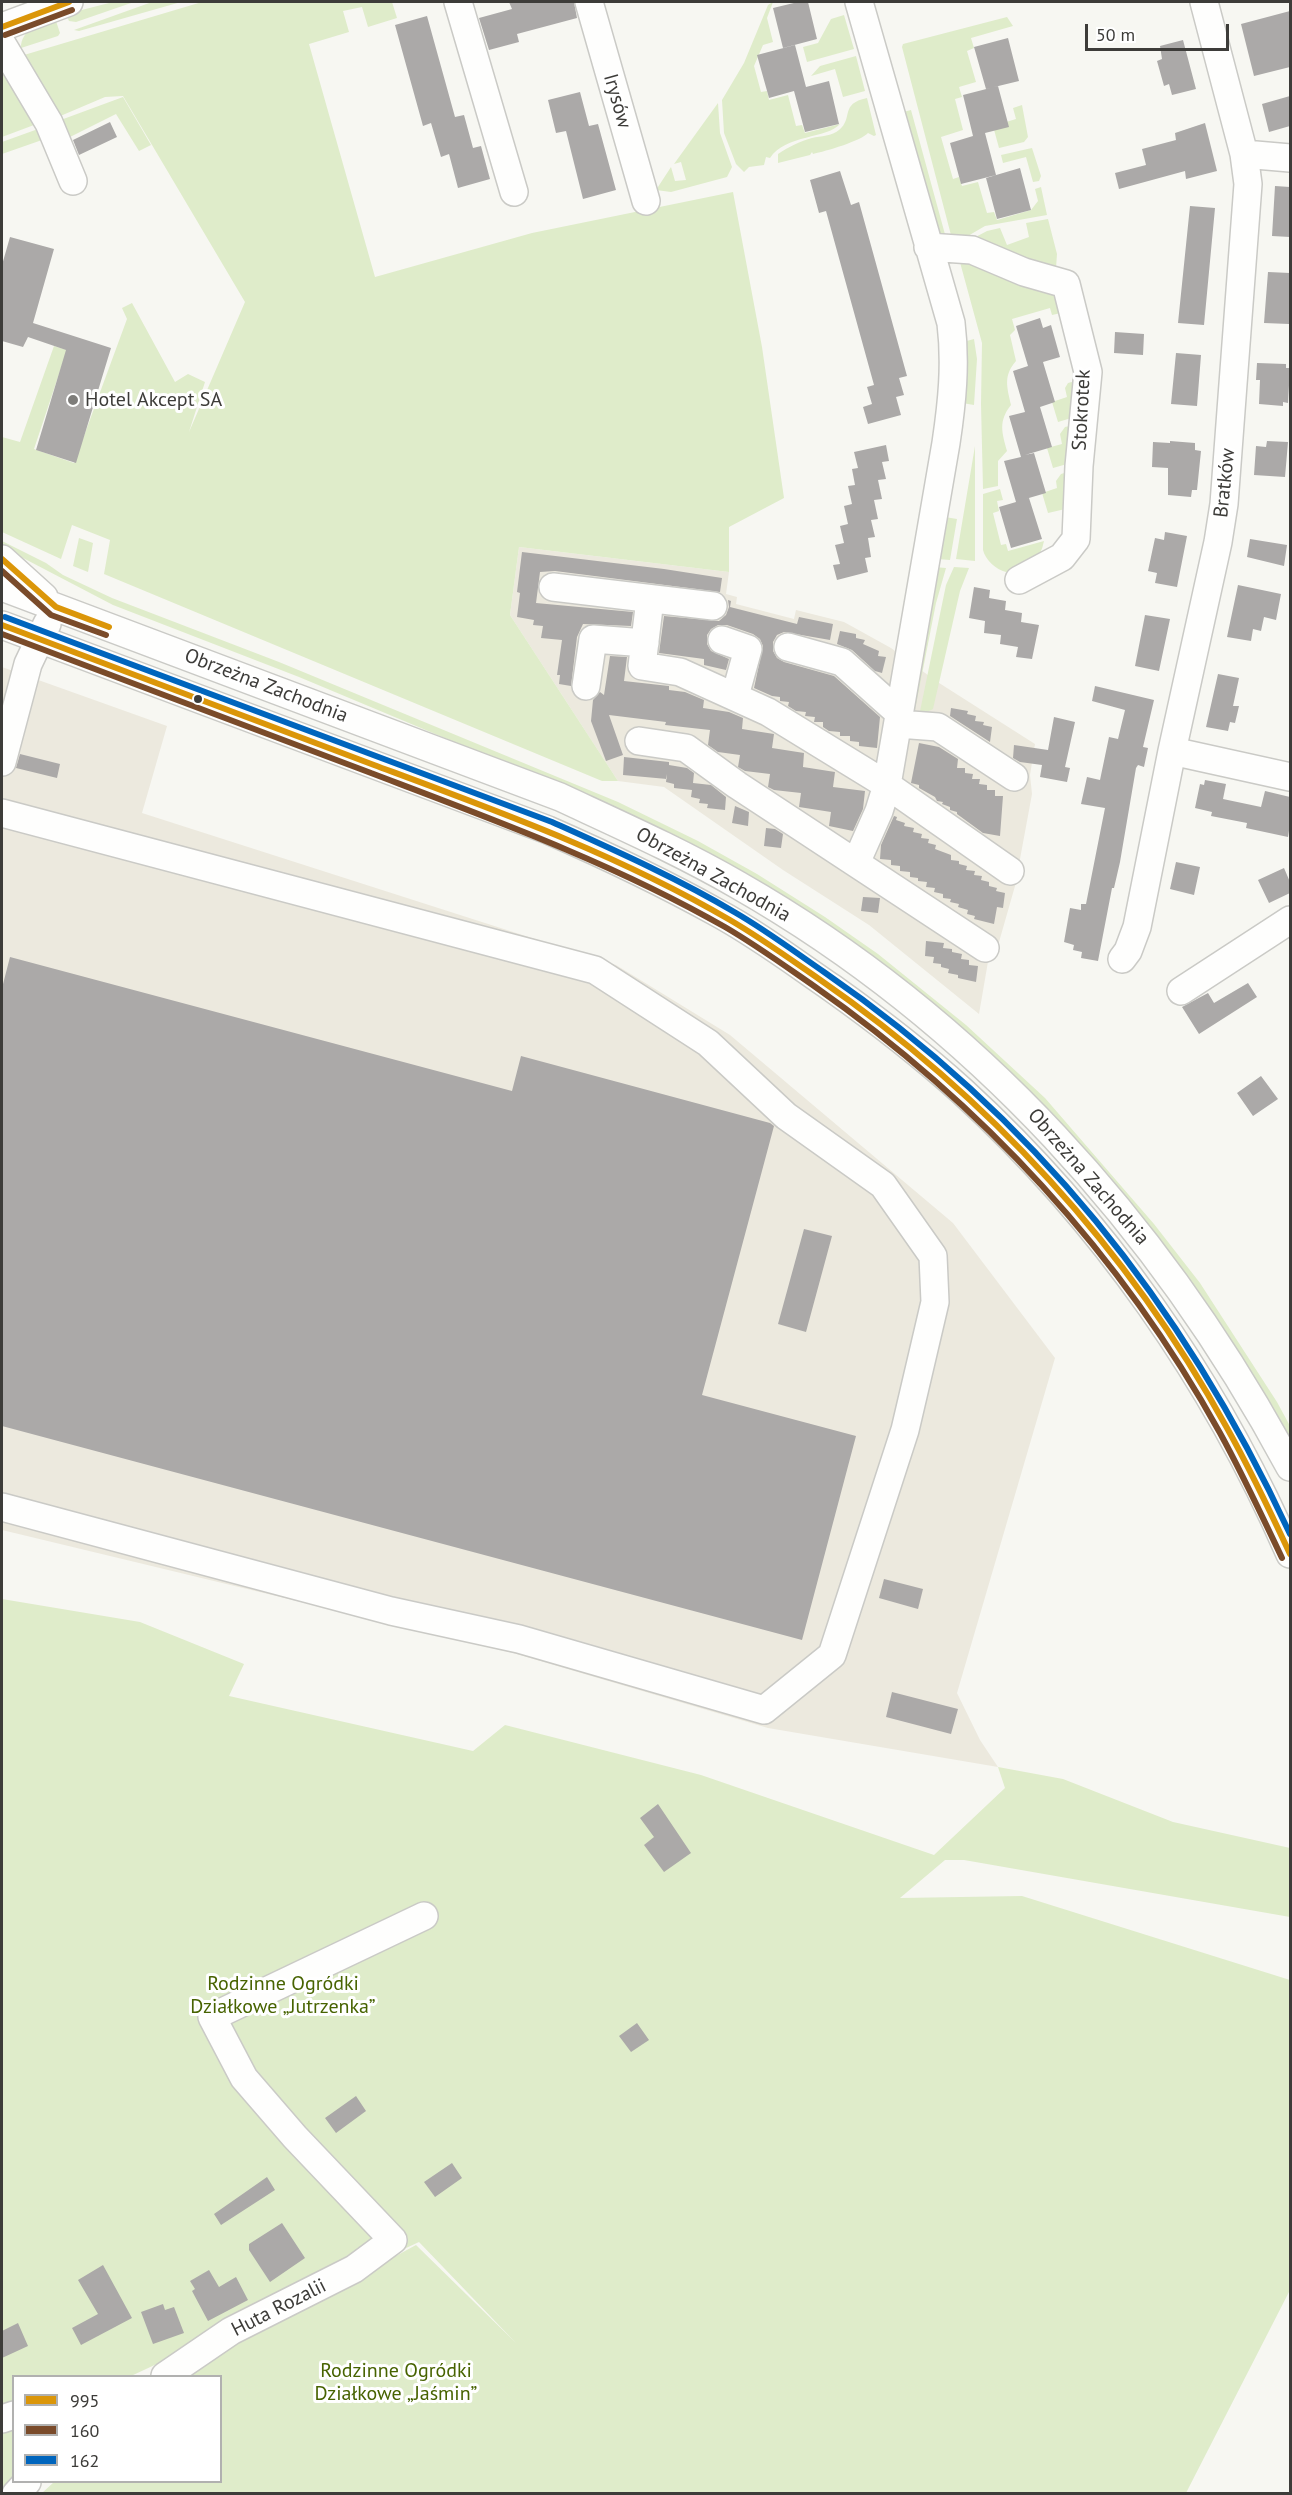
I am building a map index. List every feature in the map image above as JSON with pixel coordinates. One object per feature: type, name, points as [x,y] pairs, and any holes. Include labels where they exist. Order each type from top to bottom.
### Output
[{"type":"street","points":[[2,27],[69,2]]},
{"type":"street","points":[[458,2],[514,192]]},
{"type":"street","name":"Irysów","points":[[589,2],[645,201]]},
{"type":"street","points":[[856,863],[879,811],[887,785],[946,443],[954,363],[951,323],[859,2]]},
{"type":"street","name":"Bratków","points":[[1122,960],[1137,927],[1224,504],[1248,184],[1244,154],[1204,2]]},
{"type":"street","points":[[2,44],[49,123],[73,181]]},
{"type":"street","points":[[1244,154],[1290,158]]},
{"type":"street","name":"Stokrotek","points":[[928,247],[972,250],[1024,272],[1066,284],[1088,372],[1079,466],[1076,539],[1062,557],[1019,580]]},
{"type":"street","points":[[2,559],[56,607],[28,664],[5,733],[2,762]]},
{"type":"street","name":"Obrzeżna Zachodnia","points":[[2,587],[560,797],[624,826],[737,884],[800,923],[926,1016],[988,1069],[1043,1123],[1094,1179],[1178,1284],[1262,1413],[1290,1467]]},
{"type":"street","points":[[554,587],[713,606]]},
{"type":"street","points":[[650,599],[642,666],[680,672],[768,712],[887,785],[1010,871]]},
{"type":"street","name":"Obrzeżna Zachodnia","points":[[2,625],[548,830],[604,855],[718,912],[843,996],[902,1040],[962,1090],[1041,1170],[1109,1251],[1147,1300],[1196,1372],[1264,1493],[1290,1554]]},
{"type":"street","points":[[586,686],[593,639],[645,643]]},
{"type":"street","points":[[722,640],[748,650],[735,696]]},
{"type":"street","points":[[788,647],[842,662],[899,718],[938,727],[1014,777]]},
{"type":"street","points":[[639,741],[686,748],[737,785],[985,948]]},
{"type":"street","points":[[1172,751],[1290,777]]},
{"type":"street","points":[[2,813],[595,970],[708,1043],[786,1116],[883,1185],[933,1256],[935,1302],[905,1430],[832,1655],[764,1710],[519,1639],[391,1611],[2,1507]]},
{"type":"street","points":[[1181,991],[1290,920]]},
{"type":"street","name":"Huta Rozalii","points":[[166,2375],[231,2331],[354,2269],[393,2240],[295,2137],[244,2078],[212,2017],[424,1916]]},
{"type":"shaded area","points":[[519,547],[729,572],[726,594],[737,597],[736,604],[794,619],[796,610],[844,622],[891,648],[936,681],[1035,744],[1030,775],[1032,794],[1015,886],[999,942],[990,950],[979,1014],[869,925],[783,870],[664,787],[618,781],[510,615]]},
{"type":"shaded area","points":[[2,667],[167,726],[142,813],[616,965],[730,1035],[953,1223],[1055,1358],[957,1693],[980,1740],[998,1767],[768,1728],[513,1653],[2,1530]]},
{"type":"green space","points":[[113,2],[134,2],[76,22],[69,21],[66,14]]},
{"type":"green space","points":[[152,2],[181,2],[79,31],[74,30]]},
{"type":"green space","points":[[202,2],[392,2],[397,18],[368,27],[362,7],[343,11],[349,32],[309,44],[375,277],[532,233],[733,192],[762,347],[784,498],[729,527],[729,572],[519,547],[510,615],[618,781],[602,781],[104,574],[110,540],[72,525],[61,559],[2,532],[2,437],[20,442],[54,346],[67,350],[34,449],[74,463],[127,319],[122,308],[132,303],[175,382],[188,374],[205,382],[189,432],[245,302],[123,96],[105,97],[58,117],[24,55]]},
{"type":"green space","points":[[773,2],[767,18],[773,42],[763,45],[754,66],[761,92],[767,91],[769,100],[788,95],[796,126],[802,125],[805,133],[840,124],[834,129],[786,145],[770,158],[766,157],[764,165],[749,167],[744,172],[736,164],[724,133],[722,100],[744,63],[768,5]]},
{"type":"green space","points":[[844,15],[854,49],[807,62],[803,47],[818,43],[831,19]]},
{"type":"green space","points":[[1007,17],[1013,26],[971,38],[974,48],[967,51],[976,82],[959,87],[962,97],[955,99],[963,130],[941,137],[953,179],[959,177],[962,186],[978,182],[987,213],[994,212],[997,220],[1031,210],[1038,201],[1035,189],[1041,187],[1047,215],[985,226],[961,240],[952,239],[902,47],[903,44]]},
{"type":"green space","points":[[55,18],[60,33],[58,36],[21,48],[24,36],[28,32]]},
{"type":"green space","points":[[856,56],[865,91],[843,97],[835,69],[811,76],[820,66]]},
{"type":"green space","points":[[2,65],[42,122],[2,137]]},
{"type":"green space","points":[[123,97],[151,145],[139,151],[116,114],[68,138],[58,121]]},
{"type":"green space","points":[[867,98],[876,135],[868,133],[843,145],[778,163],[778,154],[790,147],[808,139],[833,134],[839,130],[846,121],[853,104]]},
{"type":"green space","points":[[718,103],[720,133],[732,167],[727,177],[671,192],[656,190],[671,167],[675,181],[686,180],[681,162],[674,164]]},
{"type":"green space","points":[[1022,105],[1028,137],[1024,142],[999,148],[993,126],[1016,119],[1013,108]]},
{"type":"green space","points":[[911,110],[946,238],[935,233],[899,113]]},
{"type":"green space","points":[[38,129],[42,140],[2,154],[2,142]]},
{"type":"green space","points":[[1032,148],[1041,176],[1039,181],[1033,182],[1026,157],[1003,163],[1001,155]]},
{"type":"green space","points":[[1048,219],[1057,254],[1056,268],[968,241],[987,231],[1000,228],[1007,245],[1029,237],[1026,223]]},
{"type":"green space","points":[[958,255],[1052,285],[1061,313],[1052,315],[1050,308],[1012,319],[1015,330],[1010,335],[1016,361],[1009,372],[1007,387],[1011,405],[1004,416],[1002,427],[1007,451],[998,461],[998,486],[983,489],[982,343]]},
{"type":"green space","points":[[974,339],[977,359],[974,405],[962,403],[963,342]]},
{"type":"green space","points":[[1083,379],[1078,416],[1058,422],[1052,402],[1067,397],[1065,388],[1068,383]]},
{"type":"green space","points":[[1078,424],[1074,462],[1053,468],[1047,448],[1062,444],[1060,434],[1065,427]]},
{"type":"green space","points":[[975,446],[975,561],[956,559]]},
{"type":"green space","points":[[1075,470],[1074,507],[1048,513],[1042,493],[1057,488],[1056,481],[1061,474]]},
{"type":"green space","points":[[1000,489],[1003,500],[997,501],[999,511],[993,513],[1001,545],[1006,544],[1008,551],[1044,541],[1036,557],[1010,572],[1002,571],[991,564],[983,550],[983,494]]},
{"type":"green space","points":[[945,517],[957,519],[950,560],[937,559]]},
{"type":"green space","points":[[79,538],[93,543],[88,572],[73,566]]},
{"type":"green space","points":[[2,541],[46,563],[63,575],[112,598],[279,662],[618,802],[698,841],[757,874],[878,954],[966,1025],[1045,1098],[1154,1224],[1200,1283],[1277,1402],[1290,1426],[1290,1443],[1224,1330],[1153,1231],[1058,1122],[985,1051],[642,821],[564,785],[483,754],[299,677],[113,605],[2,547]]},
{"type":"green space","points":[[934,567],[946,568],[936,603],[914,715],[910,705]]},
{"type":"green space","points":[[954,567],[969,568],[960,591],[933,709],[919,716],[946,585]]},
{"type":"green space","points":[[2,1599],[140,1622],[244,1664],[229,1696],[473,1751],[505,1725],[701,1775],[934,1855],[1005,1788],[998,1767],[1063,1779],[1173,1822],[1290,1848],[1290,1917],[964,1860],[945,1860],[900,1898],[1022,1896],[1290,1980],[1290,2290],[1186,2493],[42,2493],[53,2483],[222,2483],[222,2375],[188,2375],[231,2346],[416,2245],[516,2343],[419,2242],[133,2375],[12,2375],[13,2483],[8,2493],[2,2493]]},
{"type":"building","points":[[509,2],[574,2],[577,18],[517,34],[519,42],[489,50],[479,18],[512,9]]},
{"type":"building","points":[[808,2],[817,39],[783,48],[773,8]]},
{"type":"building","points":[[1290,11],[1290,67],[1254,76],[1241,24]]},
{"type":"building","points":[[427,16],[455,117],[464,115],[473,148],[481,146],[490,179],[458,188],[449,154],[441,157],[431,123],[423,126],[395,25]]},
{"type":"building","points":[[1008,38],[1019,81],[986,89],[974,47]]},
{"type":"building","points":[[1183,40],[1196,89],[1172,95],[1169,84],[1164,86],[1157,61],[1162,59],[1160,46]]},
{"type":"building","points":[[795,45],[806,87],[829,81],[839,124],[805,132],[794,91],[769,98],[757,55]]},
{"type":"building","points":[[998,86],[1009,127],[985,133],[996,175],[961,184],[950,143],[973,136],[963,95]]},
{"type":"building","points":[[580,92],[589,126],[598,124],[616,190],[583,199],[566,131],[556,133],[548,100]]},
{"type":"building","points":[[1290,96],[1290,126],[1269,132],[1262,104]]},
{"type":"building","points":[[110,122],[117,137],[79,155],[73,140]]},
{"type":"building","points":[[1205,123],[1217,171],[1186,179],[1185,171],[1119,189],[1115,173],[1146,165],[1142,149],[1176,140],[1175,133]]},
{"type":"building","points":[[1020,168],[1031,210],[997,219],[986,178]]},
{"type":"building","points":[[840,171],[851,205],[859,202],[907,376],[899,378],[904,395],[896,397],[901,415],[868,424],[863,407],[872,404],[867,387],[874,385],[826,211],[819,213],[810,180]]},
{"type":"building","points":[[1275,186],[1290,187],[1290,237],[1272,236]]},
{"type":"building","points":[[1190,206],[1215,208],[1204,325],[1178,323]]},
{"type":"building","name":"Hotel Akcept SA","points":[[10,237],[54,249],[33,323],[111,348],[76,463],[36,450],[66,350],[28,337],[23,347],[2,341],[2,265]]},
{"type":"building","points":[[1268,272],[1290,273],[1289,324],[1264,323]]},
{"type":"building","points":[[1040,318],[1043,328],[1051,325],[1060,357],[1043,362],[1055,402],[1040,407],[1052,447],[1025,455],[1034,453],[1046,493],[1022,500],[1029,498],[1042,539],[1011,548],[999,507],[1016,502],[1004,461],[1021,457],[1009,416],[1025,412],[1013,371],[1028,366],[1016,326]]},
{"type":"building","points":[[1115,332],[1144,334],[1143,355],[1114,353]]},
{"type":"building","points":[[1176,353],[1201,355],[1197,406],[1171,404]]},
{"type":"building","points":[[1257,363],[1286,364],[1286,368],[1290,368],[1288,403],[1283,402],[1283,406],[1259,404],[1260,380],[1256,380]]},
{"type":"building","points":[[1170,441],[1195,443],[1195,450],[1201,451],[1197,490],[1192,490],[1191,497],[1168,495],[1168,468],[1152,467],[1153,442],[1170,443]]},
{"type":"building","points":[[1267,441],[1288,442],[1285,477],[1254,475],[1256,446],[1266,447]]},
{"type":"building","points":[[886,445],[889,461],[882,462],[886,479],[878,480],[882,499],[874,500],[878,519],[871,520],[875,537],[868,538],[871,557],[865,558],[868,572],[837,580],[833,565],[840,564],[835,545],[844,543],[840,526],[848,524],[844,506],[852,504],[848,486],[855,485],[852,469],[858,468],[854,452]]},
{"type":"building","points":[[1165,532],[1187,536],[1177,587],[1155,583],[1157,573],[1148,571],[1155,538],[1164,540]]},
{"type":"building","points":[[1250,539],[1287,545],[1284,566],[1247,557]]},
{"type":"building","points":[[522,552],[722,578],[720,592],[555,571],[540,572],[536,603],[633,612],[631,626],[583,624],[577,637],[571,686],[559,684],[560,675],[557,675],[562,640],[541,638],[543,626],[533,625],[534,620],[517,617],[520,593],[517,592]]},
{"type":"building","points":[[1238,585],[1281,594],[1276,620],[1264,617],[1261,631],[1253,629],[1251,641],[1227,637]]},
{"type":"building","points":[[974,587],[990,590],[989,598],[1006,601],[1005,610],[1022,613],[1021,622],[1039,625],[1032,659],[1016,657],[1018,647],[1000,644],[1001,635],[984,633],[985,621],[969,618]]},
{"type":"building","points":[[728,600],[731,601],[730,607],[797,624],[799,617],[833,624],[830,640],[784,632],[777,635],[773,642],[773,651],[777,658],[784,662],[834,676],[880,717],[877,748],[859,746],[859,742],[850,741],[850,736],[840,736],[840,732],[829,731],[823,727],[823,722],[814,722],[815,717],[805,716],[806,712],[796,711],[788,706],[789,702],[780,701],[780,697],[754,688],[763,646],[760,639],[753,634],[727,625],[718,625],[711,629],[707,635],[707,644],[711,651],[729,659],[726,670],[704,665],[704,659],[659,653],[664,616],[719,621],[726,615],[729,607]]},
{"type":"building","points":[[1145,615],[1170,619],[1159,671],[1135,666]]},
{"type":"building","points":[[840,631],[856,634],[856,638],[865,640],[863,644],[879,651],[878,656],[886,657],[882,673],[875,671],[852,650],[837,644]]},
{"type":"building","points":[[610,656],[627,657],[624,681],[669,686],[669,690],[685,692],[704,700],[703,708],[729,712],[743,718],[742,729],[774,734],[772,748],[804,753],[803,767],[835,772],[833,787],[865,791],[863,809],[853,831],[829,826],[831,812],[799,807],[801,793],[774,790],[768,787],[770,774],[745,771],[738,767],[740,755],[718,752],[708,745],[710,730],[609,715],[623,755],[606,761],[591,721],[593,700],[600,692],[604,695]]},
{"type":"building","points":[[1218,674],[1239,678],[1233,706],[1239,706],[1235,723],[1230,722],[1228,731],[1206,727]]},
{"type":"building","points":[[1095,686],[1154,700],[1143,747],[1148,748],[1144,767],[1138,765],[1136,768],[1120,862],[1114,888],[1112,888],[1098,961],[1081,958],[1082,952],[1073,950],[1074,945],[1064,942],[1070,908],[1081,910],[1081,904],[1086,904],[1105,808],[1081,804],[1087,777],[1100,780],[1109,737],[1118,739],[1125,710],[1092,701]]},
{"type":"building","points":[[951,708],[968,711],[967,714],[976,716],[975,721],[984,722],[983,725],[992,727],[990,742],[950,716]]},
{"type":"building","points":[[1054,717],[1075,722],[1065,767],[1070,768],[1067,782],[1040,777],[1042,765],[1020,762],[1013,758],[1014,745],[1048,750]]},
{"type":"building","points":[[919,743],[939,747],[958,759],[957,768],[965,768],[965,773],[973,774],[972,779],[980,779],[979,784],[987,785],[987,790],[995,790],[995,796],[1003,796],[1000,836],[983,833],[957,812],[950,810],[950,807],[942,804],[943,802],[937,801],[935,797],[919,788],[919,785],[911,783]]},
{"type":"building","points":[[20,754],[60,764],[57,778],[16,768]]},
{"type":"building","points":[[624,757],[669,762],[669,765],[687,768],[694,773],[693,783],[711,785],[726,797],[725,810],[707,808],[708,804],[699,803],[700,799],[691,797],[692,790],[674,788],[674,784],[666,782],[666,779],[623,775]]},
{"type":"building","points":[[1205,780],[1226,784],[1223,799],[1261,807],[1265,791],[1290,797],[1288,837],[1246,828],[1247,823],[1211,816],[1212,812],[1195,808],[1200,784],[1204,785]]},
{"type":"building","points":[[735,806],[749,812],[748,826],[732,823]]},
{"type":"building","points":[[894,816],[897,817],[896,820],[905,823],[904,826],[914,828],[913,832],[922,834],[921,838],[929,839],[928,843],[936,845],[935,849],[951,855],[951,860],[959,861],[959,864],[967,866],[966,870],[975,871],[974,875],[982,876],[981,880],[997,888],[996,891],[1005,893],[1003,908],[997,907],[994,924],[974,919],[975,916],[967,914],[968,910],[958,907],[959,904],[950,902],[951,899],[943,898],[943,894],[934,892],[935,888],[926,887],[927,882],[910,877],[910,872],[900,871],[900,866],[891,865],[891,860],[880,859],[881,845]]},
{"type":"building","points":[[766,828],[775,829],[783,834],[781,848],[764,846]]},
{"type":"building","points":[[1176,862],[1200,867],[1194,895],[1170,889]]},
{"type":"building","points":[[1284,868],[1290,882],[1290,893],[1269,903],[1258,880]]},
{"type":"building","points":[[863,897],[880,898],[878,913],[861,911]]},
{"type":"building","points":[[926,941],[944,943],[943,948],[962,954],[961,959],[969,960],[969,965],[978,966],[976,982],[958,978],[958,975],[948,973],[949,969],[941,967],[941,964],[933,963],[934,957],[925,956]]},
{"type":"building","points":[[10,957],[512,1091],[521,1056],[770,1123],[774,1126],[702,1395],[856,1436],[802,1640],[2,1426],[2,988]]},
{"type":"building","points":[[1248,983],[1257,997],[1199,1034],[1182,1007],[1208,993],[1214,1003]]},
{"type":"building","points":[[1261,1076],[1278,1099],[1253,1116],[1237,1093]]},
{"type":"building","points":[[804,1229],[832,1236],[806,1332],[778,1324]]},
{"type":"building","points":[[884,1579],[923,1589],[918,1609],[879,1598]]},
{"type":"building","points":[[892,1692],[958,1709],[951,1734],[886,1717]]},
{"type":"building","points":[[658,1804],[691,1853],[664,1872],[644,1845],[654,1837],[640,1818]]},
{"type":"building","points":[[637,2023],[649,2040],[631,2052],[619,2036]]},
{"type":"building","points":[[356,2096],[366,2111],[336,2133],[325,2118]]},
{"type":"building","points":[[452,2163],[462,2178],[435,2197],[424,2182]]},
{"type":"building","points":[[267,2177],[275,2190],[221,2225],[214,2214]]},
{"type":"building","points":[[282,2223],[305,2258],[270,2282],[249,2250],[249,2244]]},
{"type":"building","points":[[103,2265],[132,2318],[81,2345],[72,2328],[98,2314],[78,2280]]},
{"type":"building","points":[[209,2270],[219,2287],[236,2277],[248,2300],[208,2321],[192,2291],[195,2289],[190,2281]]},
{"type":"building","points":[[163,2304],[165,2310],[174,2307],[184,2333],[153,2344],[141,2312]]},
{"type":"building","points":[[18,2323],[28,2346],[2,2358],[2,2331]]},
{"type":"transit line","name":"995","points":[[2,27],[69,2]]},
{"type":"transit line","name":"160","points":[[5,35],[72,10]]},
{"type":"transit line","name":"995","points":[[2,559],[56,607],[109,627]]},
{"type":"transit line","name":"160","points":[[2,571],[51,615],[106,635]]},
{"type":"transit line","name":"162","points":[[5,617],[552,822],[714,900],[759,927],[824,972],[900,1028],[970,1088],[1036,1153],[1096,1221],[1151,1293],[1202,1369],[1248,1449],[1290,1534]]},
{"type":"transit line","name":"995","points":[[2,625],[465,799],[600,854],[644,874],[730,920],[819,979],[940,1073],[996,1125],[1049,1180],[1099,1238],[1145,1298],[1188,1362],[1244,1459],[1290,1554]]},
{"type":"transit line","name":"160","points":[[2,634],[462,807],[596,862],[725,927],[814,986],[875,1031],[934,1080],[990,1132],[1042,1186],[1092,1244],[1138,1304],[1181,1367],[1228,1448],[1282,1558]]},
{"type":"place","name":"Hotel Akcept SA","points":[[73,400]]},
{"type":"park label","name":"Rodzinne Ogródki Działkowe „Jutrzenka”","points":[[283,1996]]},
{"type":"park label","name":"Rodzinne Ogródki Działkowe „Jaśmin”","points":[[396,2382]]}]
